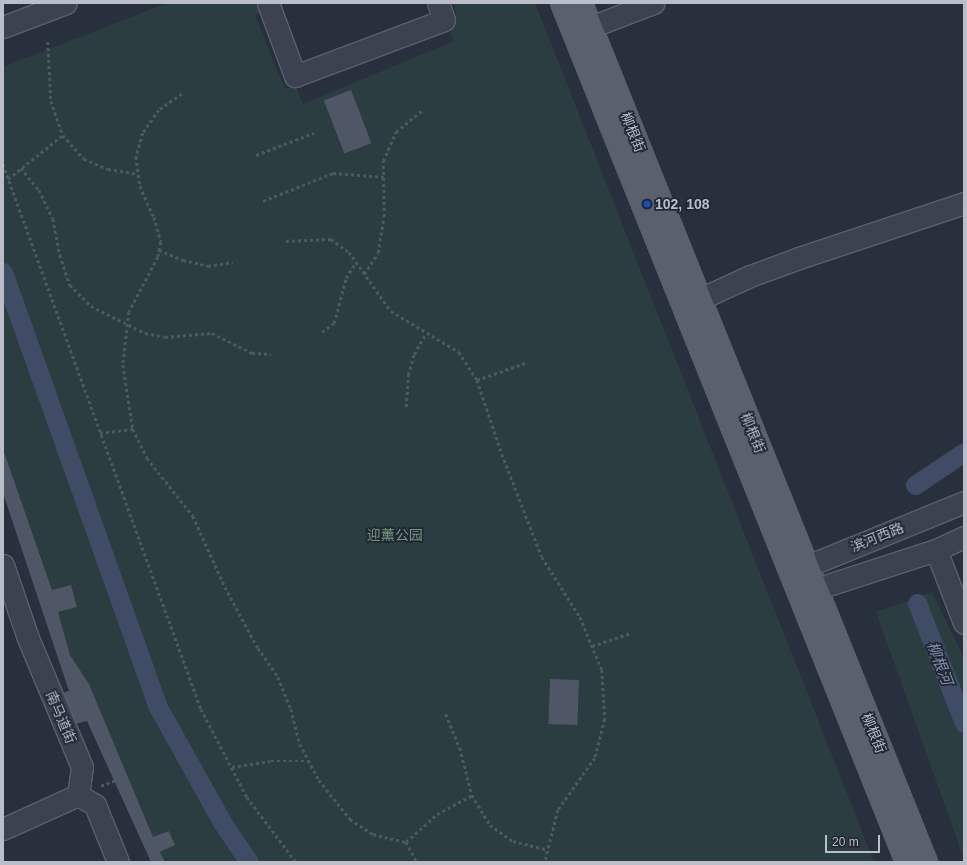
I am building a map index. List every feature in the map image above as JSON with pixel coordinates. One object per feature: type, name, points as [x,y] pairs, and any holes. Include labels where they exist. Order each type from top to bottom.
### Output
[{"type":"main road","name":"柳根街","points":[[562,3],[582,30],[700,299],[798,569]]},
{"type":"main road","name":"柳根街","points":[[581,3],[582,30],[808,594],[926,862]]},
{"type":"main road","name":"柳根街","points":[[808,594],[821,649],[907,862]]},
{"type":"street","points":[[3,27],[66,3]]},
{"type":"street","points":[[268,3],[295,76],[444,20],[438,3]]},
{"type":"street","points":[[582,30],[653,3]]},
{"type":"street","points":[[700,299],[750,276],[802,257],[964,204]]},
{"type":"street","name":"滨河西路","points":[[798,569],[964,502]]},
{"type":"street","name":"滨河西路","points":[[808,594],[936,550],[964,537]]},
{"type":"street","points":[[936,550],[964,623]]},
{"type":"street","name":"南马道街","points":[[3,565],[28,638],[82,767],[78,794]]},
{"type":"street","points":[[821,649],[820,662],[900,862]]},
{"type":"street","points":[[3,829],[78,794],[95,805],[112,860]]},
{"type":"path","points":[[48,42],[51,101],[63,135],[84,159],[108,169],[138,174]]},
{"type":"path","points":[[182,94],[159,110],[143,133],[136,157],[140,186],[154,217],[161,242],[159,250],[129,312],[122,365],[132,429],[147,458],[193,516],[225,587],[258,648],[278,677],[291,708],[300,744],[319,780],[350,819],[373,834],[406,842],[417,862]]},
{"type":"path","points":[[364,274],[378,253],[384,217],[383,161],[396,132],[421,111]]},
{"type":"path","points":[[256,155],[314,133]]},
{"type":"path","points":[[8,179],[63,135]]},
{"type":"path","points":[[3,164],[200,709],[247,797],[296,862]]},
{"type":"path","points":[[21,168],[39,190],[53,219],[60,255],[70,285],[91,306],[128,323],[145,333],[165,336],[212,333],[252,353],[271,354]]},
{"type":"path","points":[[263,201],[333,173],[384,177]]},
{"type":"path","points":[[286,241],[331,239],[349,252],[391,311],[459,352],[477,380],[502,454],[542,557],[580,617],[602,670],[605,719],[595,758],[558,810],[545,862]]},
{"type":"path","points":[[159,250],[184,260],[208,266],[233,262]]},
{"type":"path","points":[[322,332],[334,323],[346,278],[356,262]]},
{"type":"path","points":[[406,407],[408,375],[414,354],[426,333]]},
{"type":"path","points":[[477,380],[525,363]]},
{"type":"path","points":[[100,433],[132,429]]},
{"type":"path","points":[[592,646],[631,633]]},
{"type":"path","points":[[446,714],[460,748],[472,795],[490,825],[513,841],[548,850]]},
{"type":"path","points":[[232,767],[271,761],[309,761]]},
{"type":"path","points":[[406,842],[437,814],[472,795]]},
{"type":"green space","name":"迎薰公园","points":[[167,3],[259,3],[263,11],[255,15],[285,89],[295,85],[303,104],[454,41],[446,20],[457,15],[453,3],[535,3],[874,862],[165,862],[160,852],[175,845],[169,831],[153,837],[89,684],[70,655],[58,612],[77,607],[71,586],[52,590],[3,449],[3,67]]},
{"type":"green space","points":[[932,592],[964,658],[964,859],[876,612]]},
{"type":"building","points":[[351,90],[371,143],[344,154],[324,100]]},
{"type":"building","points":[[3,449],[52,590],[71,585],[77,607],[58,612],[70,655],[89,684],[153,837],[169,831],[175,845],[160,852],[165,862],[151,862],[87,721],[71,725],[59,694],[69,691],[3,493]]},
{"type":"building","points":[[550,679],[579,680],[577,725],[548,724]]},
{"type":"waterway","points":[[3,272],[158,707],[222,822],[249,862]]},
{"type":"waterway","name":"柳根河","points":[[915,485],[964,452]]},
{"type":"waterway","name":"柳根河","points":[[917,603],[964,723]]},
{"type":"place","name":"102, 108","points":[[647,204]]}]
